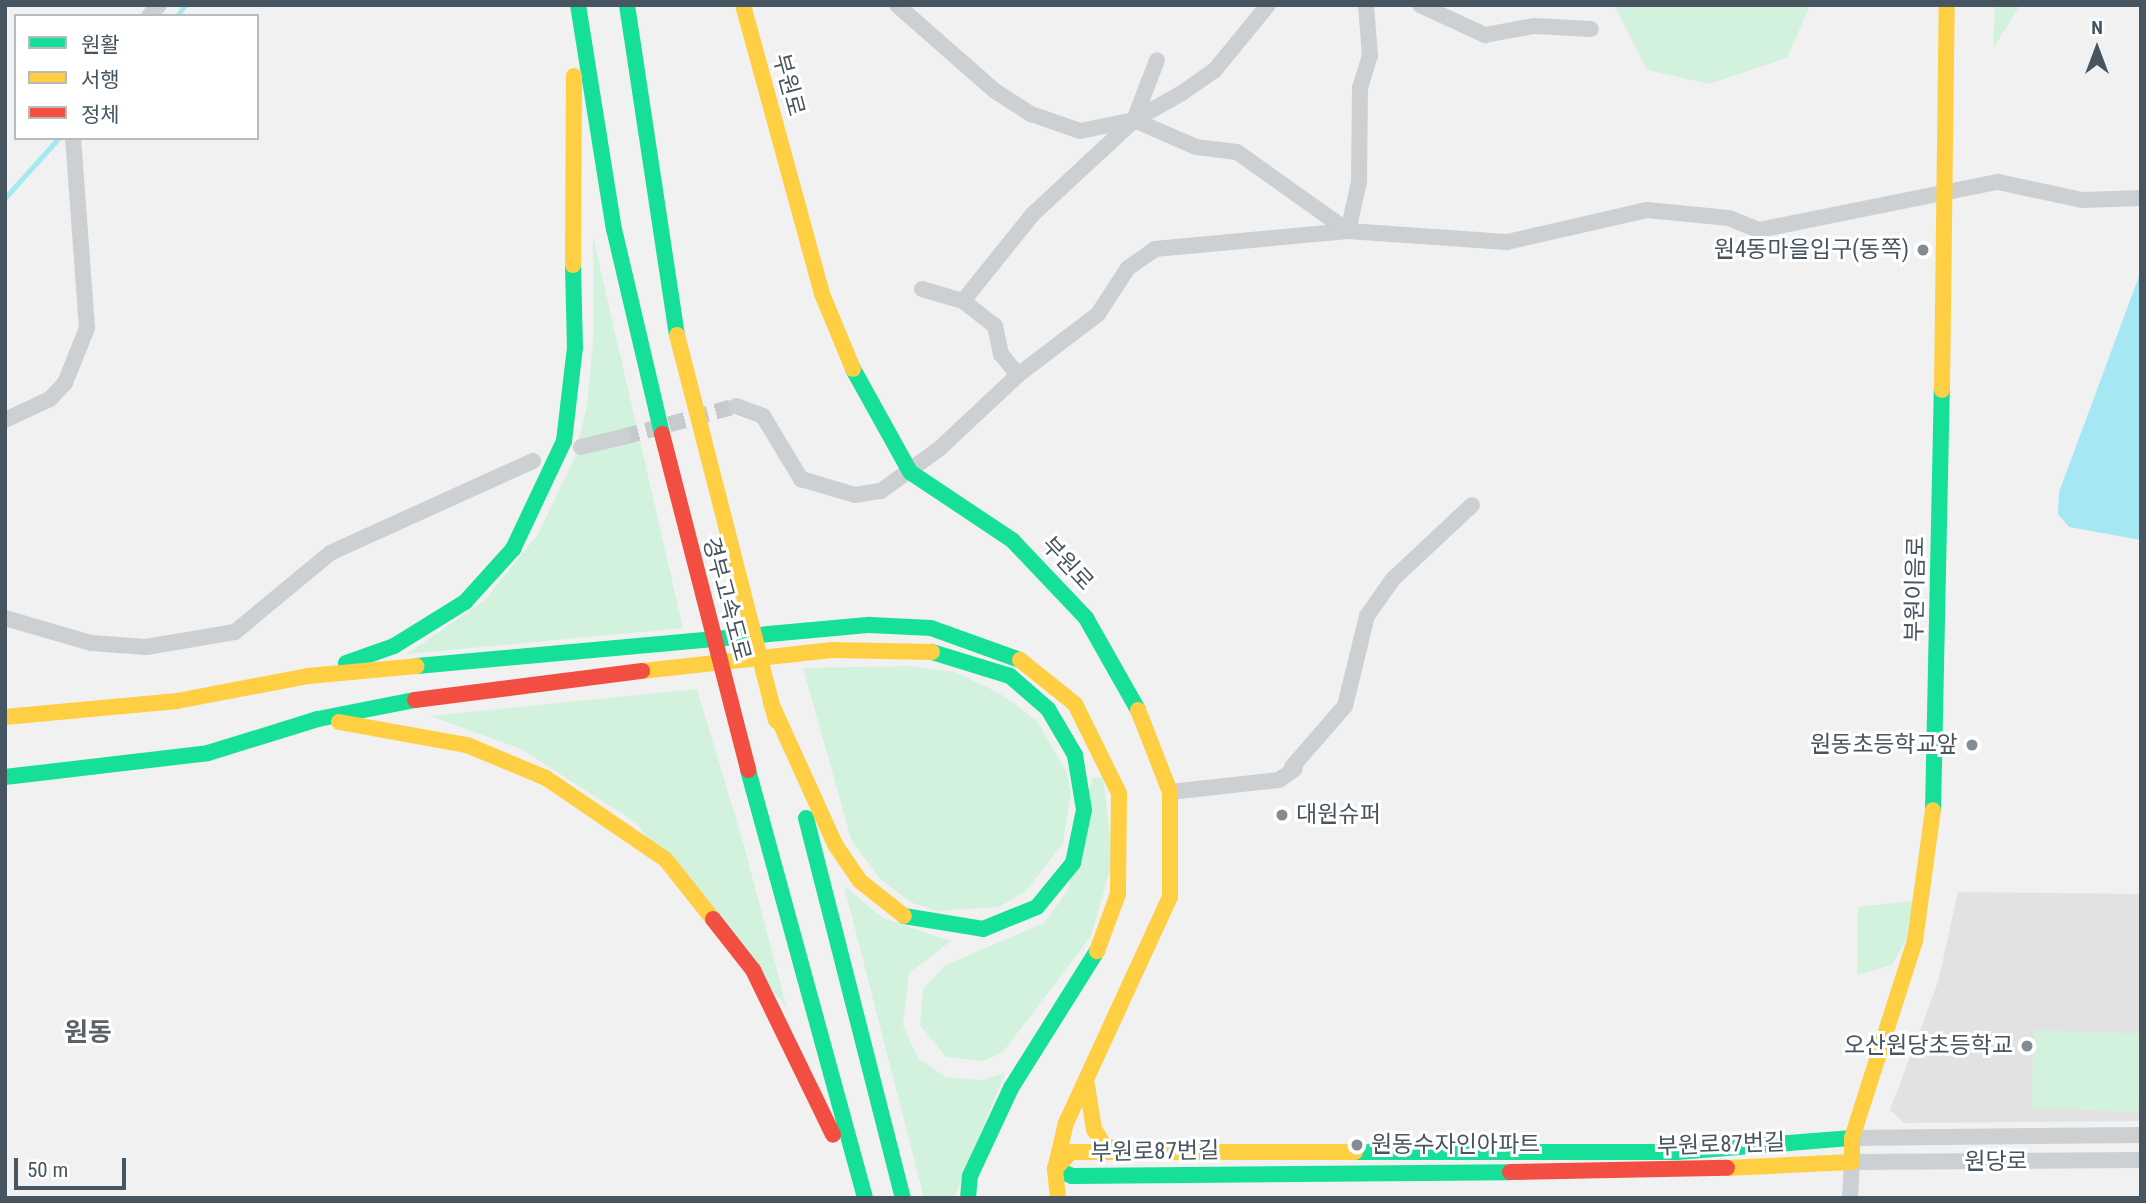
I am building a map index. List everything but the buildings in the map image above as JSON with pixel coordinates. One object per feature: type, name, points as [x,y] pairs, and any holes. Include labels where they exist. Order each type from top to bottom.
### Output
[{"type":"main road","name":"경부고속도로","points":[[578,5],[579,30],[614,229],[695,574],[862,1198]]},
{"type":"main road","name":"경부고속도로","points":[[627,5],[668,300],[732,566],[822,870],[903,1198]]},
{"type":"main road","name":"부원로","points":[[743,5],[839,342],[867,404],[910,472],[1012,540],[1077,607],[1133,697],[1170,792],[1170,897],[1087,1077],[1055,1169],[1058,1198]]},
{"type":"main road","name":"부원이음로","points":[[1852,1162],[1852,1138],[1916,941],[1929,863],[1936,790],[1947,5]]},
{"type":"main road","points":[[308,676],[394,646],[464,602],[513,549],[551,476],[565,441],[575,348],[569,119],[579,30]]},
{"type":"main road","points":[[5,717],[177,701],[308,676],[870,625],[964,634],[1043,674],[1074,704],[1119,793],[1118,894],[1077,988],[1011,1088],[970,1176],[968,1198]]},
{"type":"main road","points":[[5,777],[208,753],[318,719],[458,691],[832,650],[914,649],[963,657],[1010,676],[1048,709],[1075,755],[1084,810],[1073,863],[1037,907],[983,929],[905,917],[860,881],[836,846],[771,703]]},
{"type":"main road","points":[[318,719],[467,745],[546,778],[666,860],[753,970],[862,1198]]},
{"type":"main road","points":[[1087,1077],[1085,1105],[1094,1129],[1104,1145],[1123,1152]]},
{"type":"main road","name":"부원로87번길","points":[[1852,1138],[1677,1152],[1071,1152],[1055,1169],[1072,1176],[1469,1171],[1852,1162]]},
{"type":"main road","points":[[1469,1152],[1469,1171]]},
{"type":"street","points":[[897,5],[995,91],[1031,114],[1080,131],[1134,120],[1196,147],[1237,152],[1348,231]]},
{"type":"street","points":[[963,300],[1033,214],[1134,120],[1214,71],[1268,5]]},
{"type":"street","points":[[1348,231],[1359,183],[1360,88],[1370,56],[1366,5]]},
{"type":"street","points":[[1420,5],[1485,35],[1534,26],[1591,29]]},
{"type":"street","points":[[1134,120],[1157,60]]},
{"type":"street","points":[[5,420],[50,400],[79,360],[85,335],[73,140]]},
{"type":"street","points":[[736,406],[763,416],[794,470],[813,485],[855,495],[881,491],[910,472],[1018,375],[1098,314],[1128,268],[1155,249],[1348,231],[1507,242],[1647,210],[1729,218],[1759,230],[1944,190],[1998,183],[2082,200],[2141,198]]},
{"type":"street","points":[[922,289],[963,300],[995,326],[1001,354],[1018,375]]},
{"type":"street","points":[[581,447],[623,437]]},
{"type":"street","points":[[5,618],[91,643],[146,647],[235,632],[330,554],[533,461]]},
{"type":"street","points":[[1170,792],[1279,780],[1293,768],[1345,706],[1367,616],[1393,579],[1472,505]]},
{"type":"street","name":"원당로","points":[[1852,1138],[2141,1135]]},
{"type":"street","name":"원당로","points":[[1852,1162],[2141,1160]]},
{"type":"street","points":[[1850,1198],[1852,1162]]},
{"type":"shaded area","name":"오산원당초등학교","points":[[1958,892],[2141,894],[2141,1121],[1904,1123],[1890,1110],[1938,982]]},
{"type":"green space","points":[[1614,5],[1810,5],[1787,58],[1709,84],[1647,70]]},
{"type":"green space","points":[[1995,5],[2020,5],[1993,49]]},
{"type":"green space","points":[[593,237],[683,628],[407,654],[485,600],[538,534],[574,459],[587,406],[594,330]]},
{"type":"green space","points":[[908,666],[955,672],[999,693],[1037,721],[1067,773],[1071,792],[1063,843],[1026,891],[999,907],[937,911],[910,902],[880,879],[851,839],[803,668]]},
{"type":"green space","points":[[697,689],[743,842],[787,1008],[635,822],[521,749],[430,716]]},
{"type":"green space","points":[[1103,777],[1113,860],[1091,936],[1003,1052],[983,1061],[946,1057],[920,1025],[923,989],[946,965],[1044,923],[1068,890],[1092,778]]},
{"type":"green space","points":[[844,886],[883,918],[951,941],[909,973],[903,1026],[918,1058],[946,1077],[981,1080],[1005,1073],[954,1198],[924,1198]]},
{"type":"green space","points":[[1913,901],[1907,938],[1892,965],[1857,975],[1858,907]]},
{"type":"green space","points":[[2034,1030],[2141,1034],[2138,1112],[2031,1108]]},
{"type":"water","points":[[2141,271],[2141,540],[2069,527],[2058,514],[2059,492]]},
{"type":"waterway","points":[[178,14],[185,5]]},
{"type":"waterway","points":[[5,198],[57,140]]},
{"type":"tunnel","points":[[623,437],[736,406]]},
{"type":"traffic: fast","points":[[578,5],[614,229],[662,434]]},
{"type":"traffic: fast","points":[[627,5],[677,335]]},
{"type":"traffic: fast","points":[[346,663],[394,646],[465,602],[513,549],[564,441],[575,348],[573,265]]},
{"type":"traffic: fast","points":[[853,369],[910,472],[1012,540],[1086,618],[1138,710]]},
{"type":"traffic: fast","points":[[1933,810],[1942,390]]},
{"type":"traffic: fast","points":[[417,666],[870,625],[931,628],[1020,660]]},
{"type":"traffic: fast","points":[[904,916],[983,929],[1037,907],[1073,863],[1084,810],[1075,755],[1048,709],[1010,676],[932,652]]},
{"type":"traffic: fast","points":[[5,777],[208,753],[318,719],[415,700]]},
{"type":"traffic: fast","points":[[748,770],[865,1198]]},
{"type":"traffic: fast","points":[[806,818],[903,1198]]},
{"type":"traffic: fast","points":[[968,1198],[970,1176],[1011,1088],[1097,951]]},
{"type":"traffic: fast","points":[[1355,1152],[1677,1152],[1852,1138]]},
{"type":"traffic: fast","points":[[1055,1169],[1072,1176],[1510,1172]]},
{"type":"traffic: slow","points":[[743,5],[822,294],[853,369]]},
{"type":"traffic: slow","points":[[1942,390],[1947,5]]},
{"type":"traffic: slow","points":[[573,265],[574,76]]},
{"type":"traffic: slow","points":[[677,335],[776,721]]},
{"type":"traffic: slow","points":[[642,671],[832,650],[932,652]]},
{"type":"traffic: slow","points":[[1020,660],[1075,704],[1119,793],[1118,894],[1097,951]]},
{"type":"traffic: slow","points":[[5,717],[177,701],[308,676],[417,666]]},
{"type":"traffic: slow","points":[[771,703],[836,846],[860,881],[904,916]]},
{"type":"traffic: slow","points":[[1058,1198],[1055,1169],[1066,1123],[1170,897],[1170,792],[1138,710]]},
{"type":"traffic: slow","points":[[339,722],[467,745],[546,778],[666,860],[713,919]]},
{"type":"traffic: slow","points":[[1727,1168],[1852,1162],[1852,1138],[1915,941],[1933,810]]},
{"type":"traffic: slow","points":[[1087,1085],[1094,1129],[1104,1145],[1123,1152]]},
{"type":"traffic: slow","points":[[1055,1169],[1071,1152],[1355,1152]]},
{"type":"traffic: jam","points":[[662,434],[748,770]]},
{"type":"traffic: jam","points":[[415,700],[642,671]]},
{"type":"traffic: jam","points":[[713,919],[753,970],[833,1135]]},
{"type":"traffic: jam","points":[[1510,1172],[1727,1168]]},
{"type":"place","name":"원4동마을입구(동쪽)","points":[[1923,250]]},
{"type":"place","name":"원동초등학교앞","points":[[1972,745]]},
{"type":"place","name":"대원슈퍼","points":[[1282,815]]},
{"type":"place","name":"오산원당초등학교","points":[[2027,1046]]},
{"type":"place","name":"원동수자인아파트","points":[[1357,1145]]},
{"type":"district","name":"원동","points":[[88,1033]]}]
